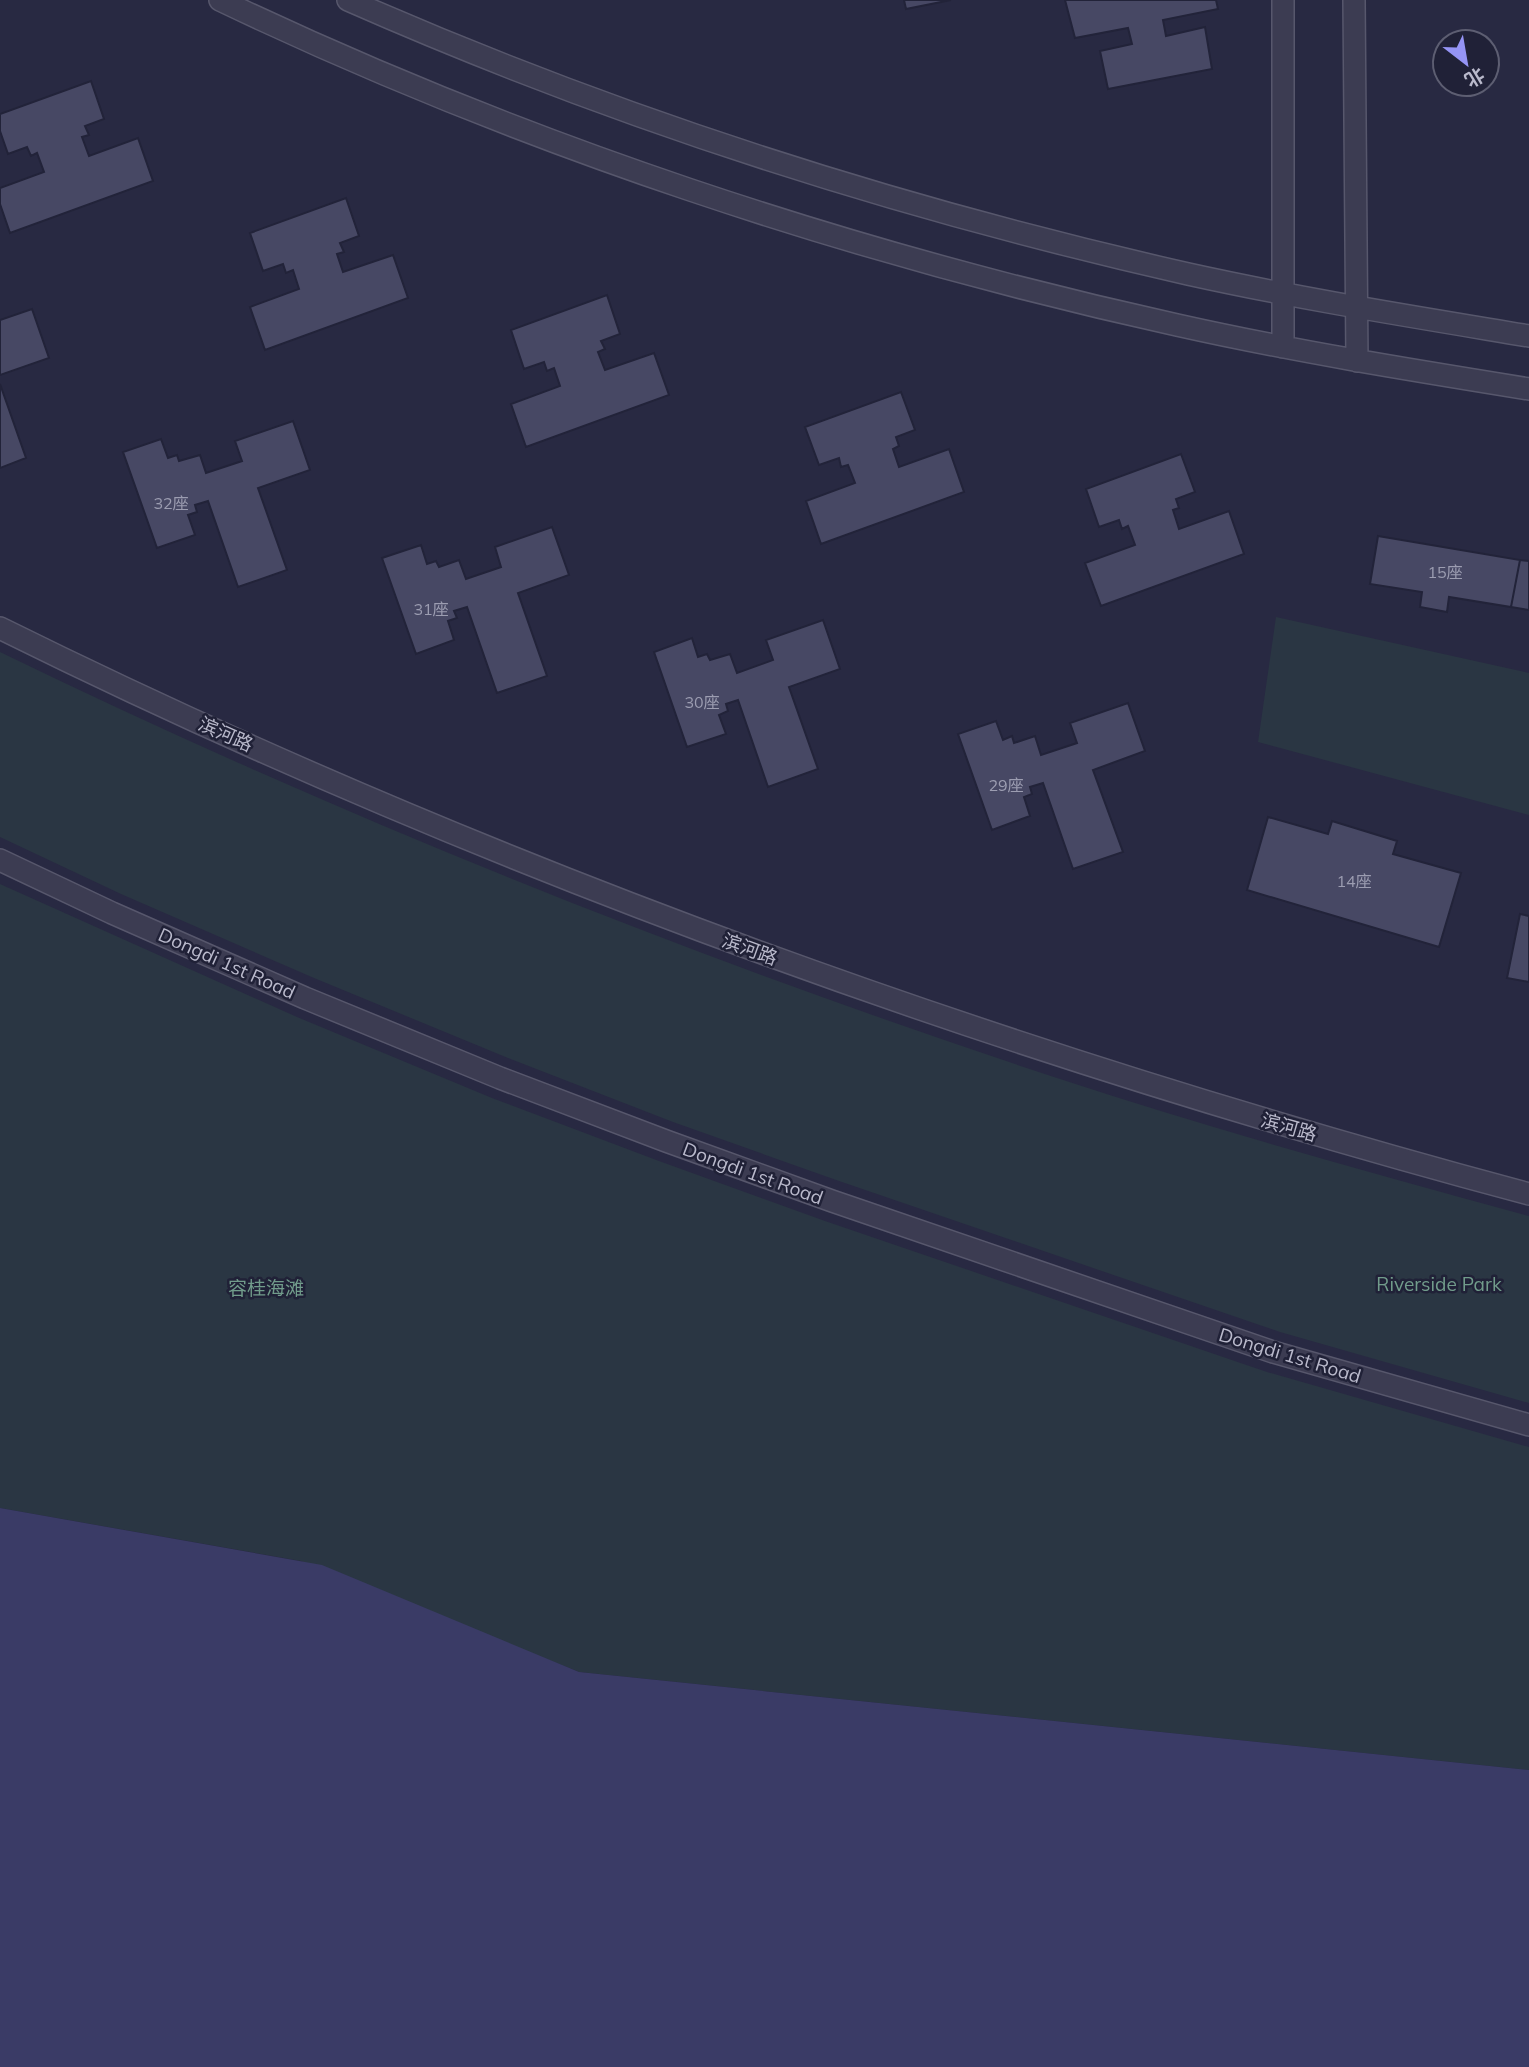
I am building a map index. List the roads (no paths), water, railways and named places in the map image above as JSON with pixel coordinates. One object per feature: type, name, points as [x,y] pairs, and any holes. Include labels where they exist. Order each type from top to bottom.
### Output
[{"type":"street","points":[[220,0],[383,72],[512,124],[642,172],[907,257],[1041,293],[1283,347],[1529,389]]},
{"type":"street","points":[[348,0],[531,76],[790,167],[922,206],[1054,242],[1283,294],[1529,336]]},
{"type":"street","points":[[1283,0],[1283,347]]},
{"type":"street","points":[[1354,0],[1357,360]]},
{"type":"street","name":"滨河路","points":[[0,628],[200,723],[388,805],[579,884],[740,946],[1079,1063],[1358,1147],[1529,1194]]},
{"type":"street","name":"Dongdi 1st Road","points":[[0,860],[112,913],[305,998],[500,1078],[666,1141],[832,1201],[1273,1352],[1529,1425]]},
{"type":"water","points":[[0,1508],[322,1565],[579,1672],[1529,1770],[1529,2067],[0,2067]]},
{"type":"park label","name":"Riverside Park","points":[[1439,1284]]},
{"type":"park label","name":"容桂海滩","points":[[266,1288]]}]
